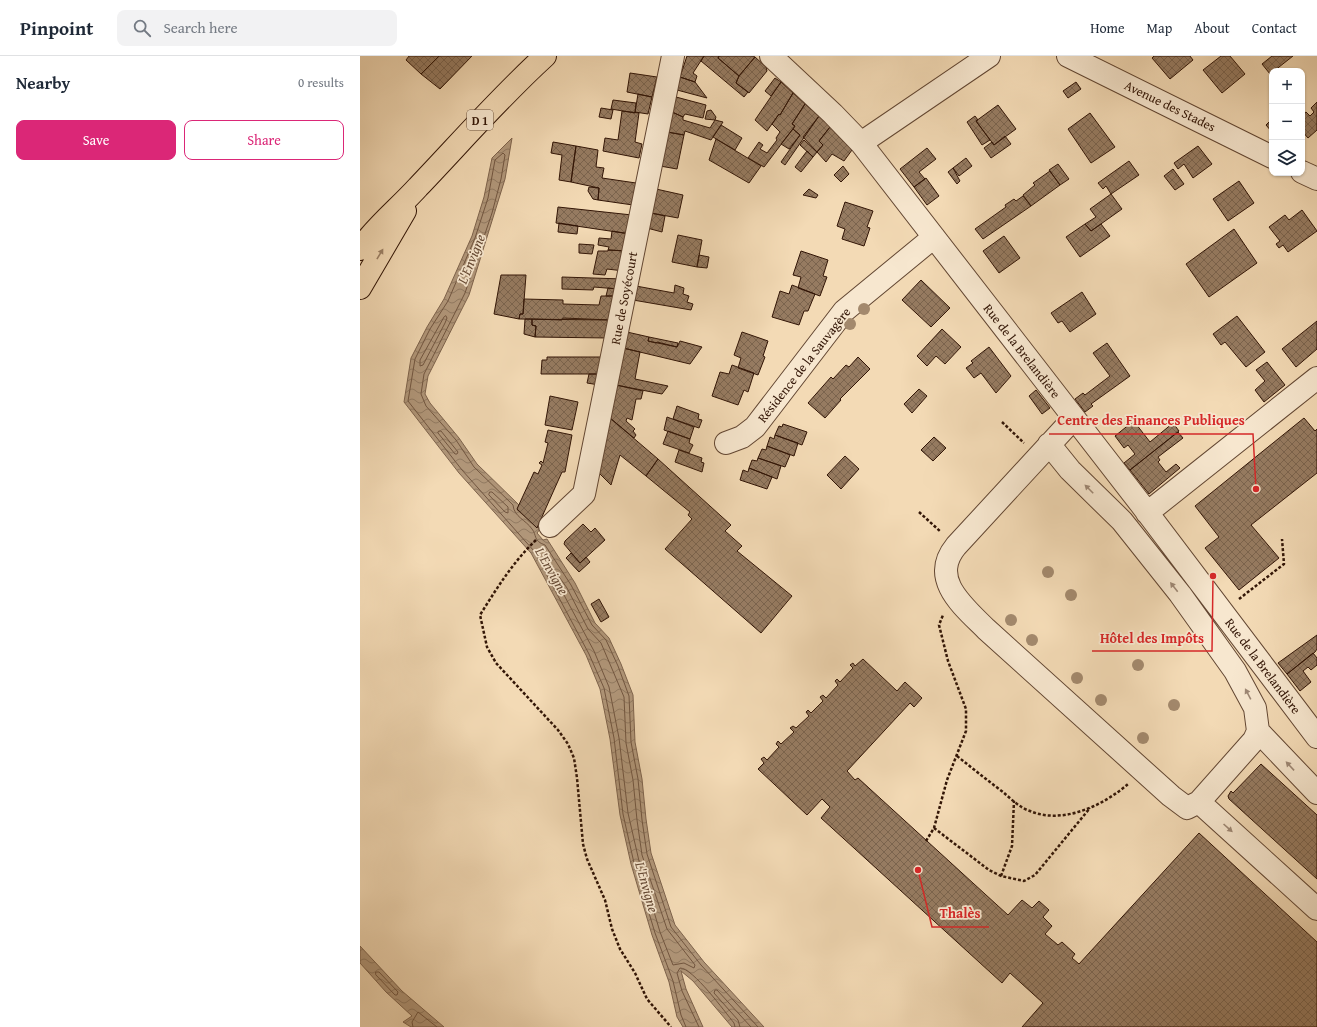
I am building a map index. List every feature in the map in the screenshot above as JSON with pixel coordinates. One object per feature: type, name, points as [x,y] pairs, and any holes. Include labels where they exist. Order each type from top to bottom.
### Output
[{"type":"main road","name":"D 1","points":[[360,249],[368,238],[418,188],[513,85],[545,56]]},
{"type":"main road","name":"D 1","points":[[360,288],[418,188]]},
{"type":"street","name":"Rue de Soyécourt","points":[[544,532],[584,494],[673,56]]},
{"type":"street","name":"Rue de la Brelandière","points":[[771,56],[834,114],[862,143],[1147,513],[1317,737]]},
{"type":"street","points":[[862,143],[989,56]]},
{"type":"street","name":"Avenue des Stades","points":[[1068,56],[1269,156]]},
{"type":"street","points":[[1305,173],[1317,179]]},
{"type":"street","name":"Résidence de la Sauvagère","points":[[726,443],[742,437],[755,427],[844,311],[934,237]]},
{"type":"street","points":[[1147,513],[1317,378]]},
{"type":"street","points":[[1074,418],[950,553],[946,568],[948,584],[955,595],[986,628],[1187,808],[1199,802],[1248,748],[1258,731]]},
{"type":"street","points":[[1050,444],[1070,470],[1122,521],[1208,632],[1235,671],[1255,708],[1258,731],[1317,793]]},
{"type":"street","points":[[1199,802],[1317,909]]},
{"type":"path","points":[[544,532],[524,552],[508,572],[480,615],[487,647],[496,663],[558,730],[568,744],[574,758],[583,844],[587,859],[606,900],[612,929],[620,950],[635,973],[647,1000],[671,1027]]},
{"type":"path","points":[[1222,613],[1284,564],[1282,539]]},
{"type":"path","points":[[926,841],[934,828],[947,780],[966,731],[966,710],[948,660],[939,625],[947,604],[955,595]]},
{"type":"path","points":[[957,756],[1014,801],[1029,811],[1043,815],[1061,815],[1090,808],[1110,798],[1144,771]]},
{"type":"path","points":[[1001,876],[1012,846],[1014,801]]},
{"type":"path","points":[[934,828],[989,870],[1001,876],[1024,881],[1035,876],[1090,808]]},
{"type":"water","name":"L'Envigne","points":[[512,138],[505,179],[469,295],[428,376],[425,394],[430,403],[459,438],[477,464],[519,505],[517,510],[540,529],[537,533],[543,540],[547,539],[575,583],[595,623],[609,638],[633,695],[635,742],[642,779],[651,853],[675,925],[704,962],[764,1027],[732,1027],[693,981],[681,971],[686,989],[703,1027],[683,1027],[677,1017],[669,982],[652,935],[631,864],[620,815],[610,739],[600,689],[586,655],[531,553],[459,473],[404,402],[411,358],[444,299],[472,236],[484,197],[492,158]]},
{"type":"water","points":[[360,946],[402,991],[444,1027],[411,1027],[403,1022],[412,1016],[386,992],[360,963]]},
{"type":"building","points":[[409,56],[439,56],[421,74],[406,60]]},
{"type":"building","points":[[439,56],[472,56],[440,89],[421,74]]},
{"type":"building","points":[[687,56],[704,56],[693,73],[697,76],[695,82],[680,77]]},
{"type":"building","points":[[704,56],[719,56],[718,58],[739,76],[736,83],[748,92],[744,97],[701,61]]},
{"type":"building","points":[[719,56],[755,57],[739,76],[718,58]]},
{"type":"building","points":[[1154,56],[1190,56],[1193,60],[1170,79],[1152,58]]},
{"type":"building","points":[[1221,56],[1230,56],[1245,74],[1222,93],[1203,70]]},
{"type":"building","points":[[1272,56],[1293,56],[1278,68],[1269,68],[1269,73],[1262,64]]},
{"type":"building","points":[[755,57],[766,67],[767,71],[749,93],[736,83],[739,76]]},
{"type":"building","points":[[630,73],[657,77],[652,97],[627,92]]},
{"type":"building","points":[[680,77],[695,82],[707,98],[677,90]]},
{"type":"building","points":[[775,78],[781,82],[771,96],[765,91]]},
{"type":"building","points":[[781,82],[793,93],[780,115],[779,114],[767,131],[755,120]]},
{"type":"building","points":[[1076,82],[1081,89],[1068,98],[1063,91]]},
{"type":"building","points":[[793,93],[805,104],[792,124],[795,126],[764,167],[748,158],[759,142],[763,145],[760,149],[767,153],[777,140],[776,138],[780,132],[772,124],[779,114],[780,115]]},
{"type":"building","points":[[638,94],[652,97],[648,114],[635,112]]},
{"type":"building","points":[[676,97],[706,105],[703,118],[685,114],[683,117],[672,112]]},
{"type":"building","points":[[613,100],[636,103],[635,113],[611,109]]},
{"type":"building","points":[[1317,102],[1317,130],[1308,138],[1305,134],[1305,113],[1310,116],[1314,112],[1311,108]]},
{"type":"building","points":[[805,104],[819,116],[785,165],[781,162],[800,135],[793,129],[795,126],[792,124]]},
{"type":"building","points":[[998,105],[1016,129],[994,145],[976,121]]},
{"type":"building","points":[[601,108],[613,110],[611,119],[599,117]]},
{"type":"building","points":[[711,110],[716,117],[715,120],[705,119],[707,111]]},
{"type":"building","points":[[622,111],[639,113],[635,142],[642,144],[639,158],[603,151],[605,138],[618,140]]},
{"type":"building","points":[[672,112],[683,117],[683,120],[710,128],[715,120],[723,122],[711,140],[685,131],[684,135],[667,132]]},
{"type":"building","points":[[1090,113],[1115,147],[1091,163],[1068,129]]},
{"type":"building","points":[[819,116],[830,127],[819,141],[823,145],[817,152],[803,137]]},
{"type":"building","points":[[975,116],[978,120],[976,121],[990,140],[982,145],[967,122]]},
{"type":"building","points":[[721,125],[742,138],[735,150],[713,137]]},
{"type":"building","points":[[830,127],[852,150],[844,161],[832,154],[826,162],[817,152],[823,145],[819,141]]},
{"type":"building","points":[[793,129],[800,135],[789,149],[781,144]]},
{"type":"building","points":[[667,132],[684,135],[677,169],[660,166]]},
{"type":"building","points":[[1005,136],[1011,144],[991,158],[984,148],[992,142],[994,145]]},
{"type":"building","points":[[716,139],[761,166],[749,183],[709,160]]},
{"type":"building","points":[[804,140],[817,152],[813,157],[800,145]]},
{"type":"building","points":[[553,142],[576,146],[571,182],[559,180],[562,155],[551,153]]},
{"type":"building","points":[[576,146],[598,150],[596,167],[604,168],[602,178],[636,183],[633,205],[598,200],[599,188],[571,182]]},
{"type":"building","points":[[1198,146],[1212,164],[1193,178],[1184,164],[1178,169],[1174,163]]},
{"type":"building","points":[[927,148],[936,159],[919,172],[925,179],[914,187],[900,169]]},
{"type":"building","points":[[807,151],[813,157],[801,172],[795,167]]},
{"type":"building","points":[[966,158],[972,166],[959,176],[953,168]]},
{"type":"building","points":[[1129,161],[1139,175],[1111,194],[1106,186],[1103,189],[1098,183]]},
{"type":"building","points":[[1058,164],[1069,179],[1060,185],[1049,170]]},
{"type":"building","points":[[843,166],[849,174],[841,182],[834,175]]},
{"type":"building","points":[[953,168],[960,181],[957,184],[948,172]]},
{"type":"building","points":[[1173,169],[1184,184],[1175,190],[1164,176]]},
{"type":"building","points":[[1050,171],[1060,185],[1031,206],[1023,195],[1035,185],[1033,183]]},
{"type":"building","points":[[926,178],[939,196],[927,205],[914,187]]},
{"type":"building","points":[[1239,181],[1254,203],[1228,221],[1213,199]]},
{"type":"building","points":[[589,187],[599,188],[598,200],[593,199],[588,191]]},
{"type":"building","points":[[656,189],[683,195],[678,218],[651,213]]},
{"type":"building","points":[[809,189],[818,195],[816,198],[803,195]]},
{"type":"building","points":[[1111,194],[1122,209],[1091,231],[1085,224],[1096,217],[1090,209]]},
{"type":"building","points":[[1023,196],[1031,206],[983,239],[975,229],[1006,207],[1005,205],[1014,199],[1016,201]]},
{"type":"building","points":[[845,202],[873,211],[867,227],[870,228],[864,246],[842,239],[845,229],[837,226]]},
{"type":"building","points":[[558,207],[632,215],[630,234],[556,223]]},
{"type":"building","points":[[1302,210],[1317,231],[1288,252],[1283,245],[1279,248],[1276,244],[1280,241],[1269,227],[1285,215],[1289,220]]},
{"type":"building","points":[[651,213],[665,216],[662,232],[647,228]]},
{"type":"building","points":[[559,223],[578,226],[577,234],[558,232]]},
{"type":"building","points":[[1085,224],[1091,231],[1101,224],[1110,236],[1080,257],[1066,237]]},
{"type":"building","points":[[1234,229],[1257,263],[1209,297],[1186,264]]},
{"type":"building","points":[[612,231],[630,234],[627,251],[608,250],[609,247],[598,245],[599,238],[611,239]]},
{"type":"building","points":[[678,235],[702,240],[697,267],[672,262]]},
{"type":"building","points":[[1004,236],[1020,258],[999,273],[983,251]]},
{"type":"building","points":[[579,244],[594,245],[592,254],[579,253]]},
{"type":"building","points":[[598,251],[627,251],[624,271],[607,269],[605,275],[593,274]]},
{"type":"building","points":[[801,251],[828,260],[823,276],[827,277],[820,296],[798,288],[801,277],[793,275]]},
{"type":"building","points":[[699,255],[709,257],[707,268],[697,267]]},
{"type":"building","points":[[501,275],[526,275],[523,314],[520,314],[519,319],[494,314]]},
{"type":"building","points":[[562,277],[623,279],[611,320],[519,319],[520,314],[523,314],[524,299],[563,300],[563,304],[599,305],[601,296],[618,296],[618,289],[594,287],[593,290],[562,289]]},
{"type":"building","points":[[921,280],[950,308],[931,327],[902,300]]},
{"type":"building","points":[[675,285],[684,288],[683,294],[689,296],[687,302],[693,304],[691,310],[633,300],[636,286],[674,293]]},
{"type":"building","points":[[792,285],[815,294],[808,311],[804,311],[799,325],[772,317],[780,291],[789,294]]},
{"type":"building","points":[[608,288],[618,289],[618,296],[606,296]]},
{"type":"building","points":[[1082,292],[1096,314],[1070,332],[1062,321],[1058,323],[1051,313]]},
{"type":"building","points":[[1237,316],[1265,352],[1246,367],[1225,342],[1221,345],[1213,334]]},
{"type":"building","points":[[563,318],[611,320],[608,338],[535,337],[536,326],[532,325],[532,319],[562,320]]},
{"type":"building","points":[[525,319],[532,319],[532,325],[536,326],[535,337],[524,334]]},
{"type":"building","points":[[1317,321],[1317,349],[1296,367],[1282,349]]},
{"type":"building","points":[[942,329],[961,347],[945,364],[936,356],[927,366],[917,356]]},
{"type":"building","points":[[627,332],[649,337],[648,341],[656,343],[677,347],[680,341],[702,347],[690,364],[623,348]]},
{"type":"building","points":[[742,332],[768,341],[763,356],[765,357],[758,375],[738,368],[741,358],[734,355]]},
{"type":"building","points":[[649,337],[678,343],[677,347],[648,341]]},
{"type":"building","points":[[1107,343],[1130,376],[1091,404],[1093,406],[1085,412],[1075,399],[1083,393],[1085,395],[1110,376],[1093,353]]},
{"type":"building","points":[[989,347],[1011,376],[996,393],[981,373],[974,378],[966,368],[973,363],[971,361]]},
{"type":"building","points":[[623,348],[640,352],[635,379],[668,386],[662,394],[616,385]]},
{"type":"building","points":[[547,357],[605,357],[601,374],[541,374],[542,360],[547,360]]},
{"type":"building","points":[[858,357],[870,369],[840,399],[841,400],[825,418],[808,403],[831,377],[833,379],[846,365],[849,367]]},
{"type":"building","points":[[1267,362],[1285,385],[1264,402],[1255,390],[1265,381],[1256,370]]},
{"type":"building","points":[[732,365],[754,373],[748,392],[744,390],[738,405],[712,396],[720,372],[729,374]]},
{"type":"building","points":[[589,374],[601,374],[599,385],[587,383]]},
{"type":"building","points":[[616,385],[643,391],[641,399],[636,399],[632,420],[627,418],[626,421],[635,429],[633,431],[636,435],[634,438],[610,418]]},
{"type":"building","points":[[919,389],[927,396],[912,413],[904,404]]},
{"type":"building","points":[[1036,390],[1050,408],[1042,414],[1029,396]]},
{"type":"building","points":[[550,396],[578,402],[572,430],[545,425]]},
{"type":"building","points":[[677,406],[699,414],[698,419],[702,420],[699,428],[673,419]]},
{"type":"building","points":[[667,417],[694,427],[690,439],[664,430]]},
{"type":"building","points":[[610,418],[658,459],[646,476],[620,455],[611,485],[598,472]]},
{"type":"building","points":[[1304,418],[1315,431],[1317,429],[1317,473],[1251,525],[1279,558],[1239,590],[1205,548],[1219,537],[1195,506]]},
{"type":"building","points":[[1131,423],[1136,424],[1150,442],[1173,423],[1179,431],[1130,470],[1124,463],[1135,454],[1128,445],[1124,448],[1115,436]]},
{"type":"building","points":[[783,424],[807,432],[802,445],[775,435],[779,426],[782,427]]},
{"type":"building","points":[[548,430],[572,435],[565,472],[562,472],[537,528],[517,509],[534,472],[538,474],[542,465],[539,463],[541,461],[543,463],[548,443],[545,442]]},
{"type":"building","points":[[668,431],[690,439],[689,443],[693,445],[689,453],[663,444]]},
{"type":"building","points":[[1178,432],[1183,438],[1158,457],[1160,460],[1158,462],[1166,472],[1176,464],[1180,468],[1149,494],[1130,470]]},
{"type":"building","points":[[775,435],[798,443],[794,456],[767,446],[770,437],[774,439]]},
{"type":"building","points":[[934,437],[946,448],[933,461],[921,450]]},
{"type":"building","points":[[767,446],[790,455],[785,467],[758,458],[762,449],[766,450]]},
{"type":"building","points":[[679,450],[702,458],[701,462],[704,463],[702,472],[675,462]]},
{"type":"building","points":[[845,456],[859,469],[841,489],[827,475]]},
{"type":"building","points":[[758,458],[781,466],[777,479],[749,468],[752,460],[757,461]]},
{"type":"building","points":[[658,459],[731,525],[725,531],[742,546],[737,551],[792,596],[761,633],[665,549],[692,519],[688,515],[690,512],[646,476]]},
{"type":"building","points":[[749,468],[772,477],[767,489],[740,480],[743,470],[748,472]]},
{"type":"building","points":[[583,524],[591,532],[595,528],[605,540],[580,563],[564,544],[565,541]]},
{"type":"building","points":[[571,553],[580,563],[586,557],[590,562],[579,572],[566,558]]},
{"type":"building","points":[[599,599],[609,617],[601,622],[591,604]]},
{"type":"building","points":[[1317,635],[1317,649],[1315,652],[1287,674],[1278,663]]},
{"type":"building","points":[[1313,653],[1317,658],[1317,665],[1311,670],[1308,667],[1303,671],[1311,682],[1300,691],[1287,674]]},
{"type":"building","points":[[863,659],[897,691],[905,682],[922,698],[914,707],[910,703],[847,771],[855,780],[858,778],[1008,915],[1022,900],[1032,908],[1039,901],[1049,910],[1043,917],[1052,926],[1045,934],[1058,945],[1062,942],[1075,954],[1072,958],[1079,964],[1199,833],[1317,942],[1317,1027],[1022,1027],[1043,1003],[1010,973],[1002,983],[821,818],[830,807],[822,799],[807,815],[758,769],[764,763],[761,759],[764,757],[767,760],[779,747],[776,744],[778,741],[781,744],[794,732],[790,728],[793,726],[796,728],[809,716],[806,712],[808,710],[811,713],[823,701],[820,697],[823,695],[826,698],[838,685],[835,681],[837,679],[840,682],[853,668],[850,665],[853,663],[855,666]]},
{"type":"building","points":[[1261,764],[1317,815],[1317,879],[1229,799],[1228,796],[1231,791],[1233,793]]},
{"type":"place","name":"Centre des Finances Publiques","points":[[1256,489]]},
{"type":"place","name":"Hôtel des Impôts","points":[[1213,576]]},
{"type":"place","name":"Thalès","points":[[918,870]]}]
